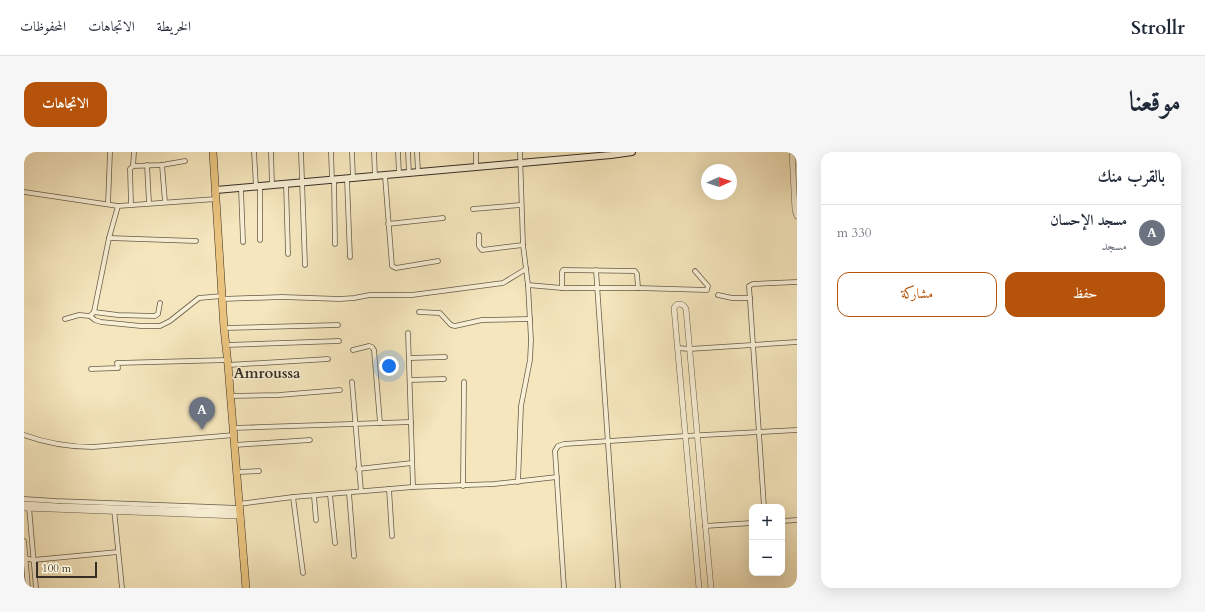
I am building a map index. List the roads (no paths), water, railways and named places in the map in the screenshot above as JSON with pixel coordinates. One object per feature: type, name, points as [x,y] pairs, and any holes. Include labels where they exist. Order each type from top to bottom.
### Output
[{"type":"main road","points":[[213,152],[224,328],[234,431],[246,588]]},
{"type":"main road","points":[[216,190],[521,164],[632,152]]},
{"type":"street","points":[[108,204],[110,152]]},
{"type":"street","points":[[131,204],[130,169],[133,166],[134,152]]},
{"type":"street","points":[[254,152],[258,187],[260,240]]},
{"type":"street","points":[[270,152],[272,186]]},
{"type":"street","points":[[301,152],[305,265]]},
{"type":"street","points":[[331,152],[335,244]]},
{"type":"street","points":[[350,257],[350,179],[352,152]]},
{"type":"street","points":[[374,152],[375,177]]},
{"type":"street","points":[[398,152],[399,174]]},
{"type":"street","points":[[408,152],[409,173]]},
{"type":"street","points":[[417,152],[418,172]]},
{"type":"street","points":[[476,152],[476,168]]},
{"type":"street","points":[[518,482],[521,406],[530,360],[530,319],[528,285],[523,245],[520,152]]},
{"type":"street","points":[[792,152],[795,210],[797,216]]},
{"type":"street","points":[[133,166],[162,165],[185,161]]},
{"type":"street","points":[[147,165],[149,203]]},
{"type":"street","points":[[162,165],[165,202]]},
{"type":"street","points":[[386,176],[392,266],[396,268],[438,261]]},
{"type":"street","points":[[286,184],[288,254]]},
{"type":"street","points":[[240,189],[243,242]]},
{"type":"street","points":[[24,192],[118,206],[217,199]]},
{"type":"street","points":[[473,209],[521,205]]},
{"type":"street","points":[[90,316],[94,312],[109,238],[118,206]]},
{"type":"street","points":[[388,224],[443,218]]},
{"type":"street","points":[[479,235],[479,246],[482,250],[523,245]]},
{"type":"street","points":[[109,238],[196,241]]},
{"type":"street","points":[[65,319],[79,316],[90,316],[101,322],[141,326],[160,326],[170,321],[199,298],[282,297],[340,299],[370,295],[412,295],[503,283],[526,269]]},
{"type":"street","points":[[562,288],[562,272],[564,270],[635,271],[637,274],[638,288]]},
{"type":"street","points":[[596,270],[618,588]]},
{"type":"street","points":[[528,285],[597,289],[638,288],[707,290],[708,286],[695,270]]},
{"type":"street","points":[[764,504],[749,286],[753,284],[797,282]]},
{"type":"street","points":[[718,295],[732,298],[750,298]]},
{"type":"street","points":[[94,312],[118,315],[155,316],[158,314],[160,303]]},
{"type":"street","points":[[699,588],[674,308],[678,304],[685,306],[686,309],[711,588]]},
{"type":"street","points":[[419,312],[440,313],[446,317],[451,325],[455,326],[482,320],[530,319]]},
{"type":"street","points":[[224,328],[338,325]]},
{"type":"street","points":[[408,332],[413,487]]},
{"type":"street","points":[[226,345],[339,341]]},
{"type":"street","points":[[678,348],[689,349],[797,342]]},
{"type":"street","points":[[353,350],[369,346],[374,350],[380,423]]},
{"type":"street","points":[[409,358],[445,357]]},
{"type":"street","points":[[91,369],[118,368],[117,363],[228,362],[328,358]]},
{"type":"street","points":[[410,380],[444,379]]},
{"type":"street","points":[[352,382],[361,491]]},
{"type":"street","points":[[463,486],[464,382]]},
{"type":"street","points":[[230,396],[279,395],[340,390]]},
{"type":"street","points":[[24,435],[37,440],[73,447],[93,447],[234,431],[411,422]]},
{"type":"street","points":[[564,588],[555,451],[558,446],[561,444],[797,430]]},
{"type":"street","points":[[234,445],[310,440]]},
{"type":"street","points":[[358,468],[412,463]]},
{"type":"street","points":[[237,472],[259,471]]},
{"type":"street","points":[[36,588],[26,506],[114,510],[239,510],[293,498],[413,487],[463,486],[518,482],[557,477]]},
{"type":"street","points":[[389,489],[392,536]]},
{"type":"street","points":[[349,493],[354,556]]},
{"type":"street","points":[[330,495],[335,543]]},
{"type":"street","points":[[314,496],[316,520]]},
{"type":"street","points":[[293,498],[303,573]]},
{"type":"street","points":[[24,499],[239,510]]},
{"type":"street","points":[[114,510],[122,588]]},
{"type":"street","points":[[785,521],[797,520]]},
{"type":"street","points":[[705,526],[749,522]]},
{"type":"street","points":[[24,541],[28,588]]},
{"type":"street","points":[[25,558],[33,560],[118,552]]},
{"type":"place","name":"مسجد الإحسان","points":[[202,430]]},
{"type":"district","name":"Amroussa","points":[[267,373]]}]
